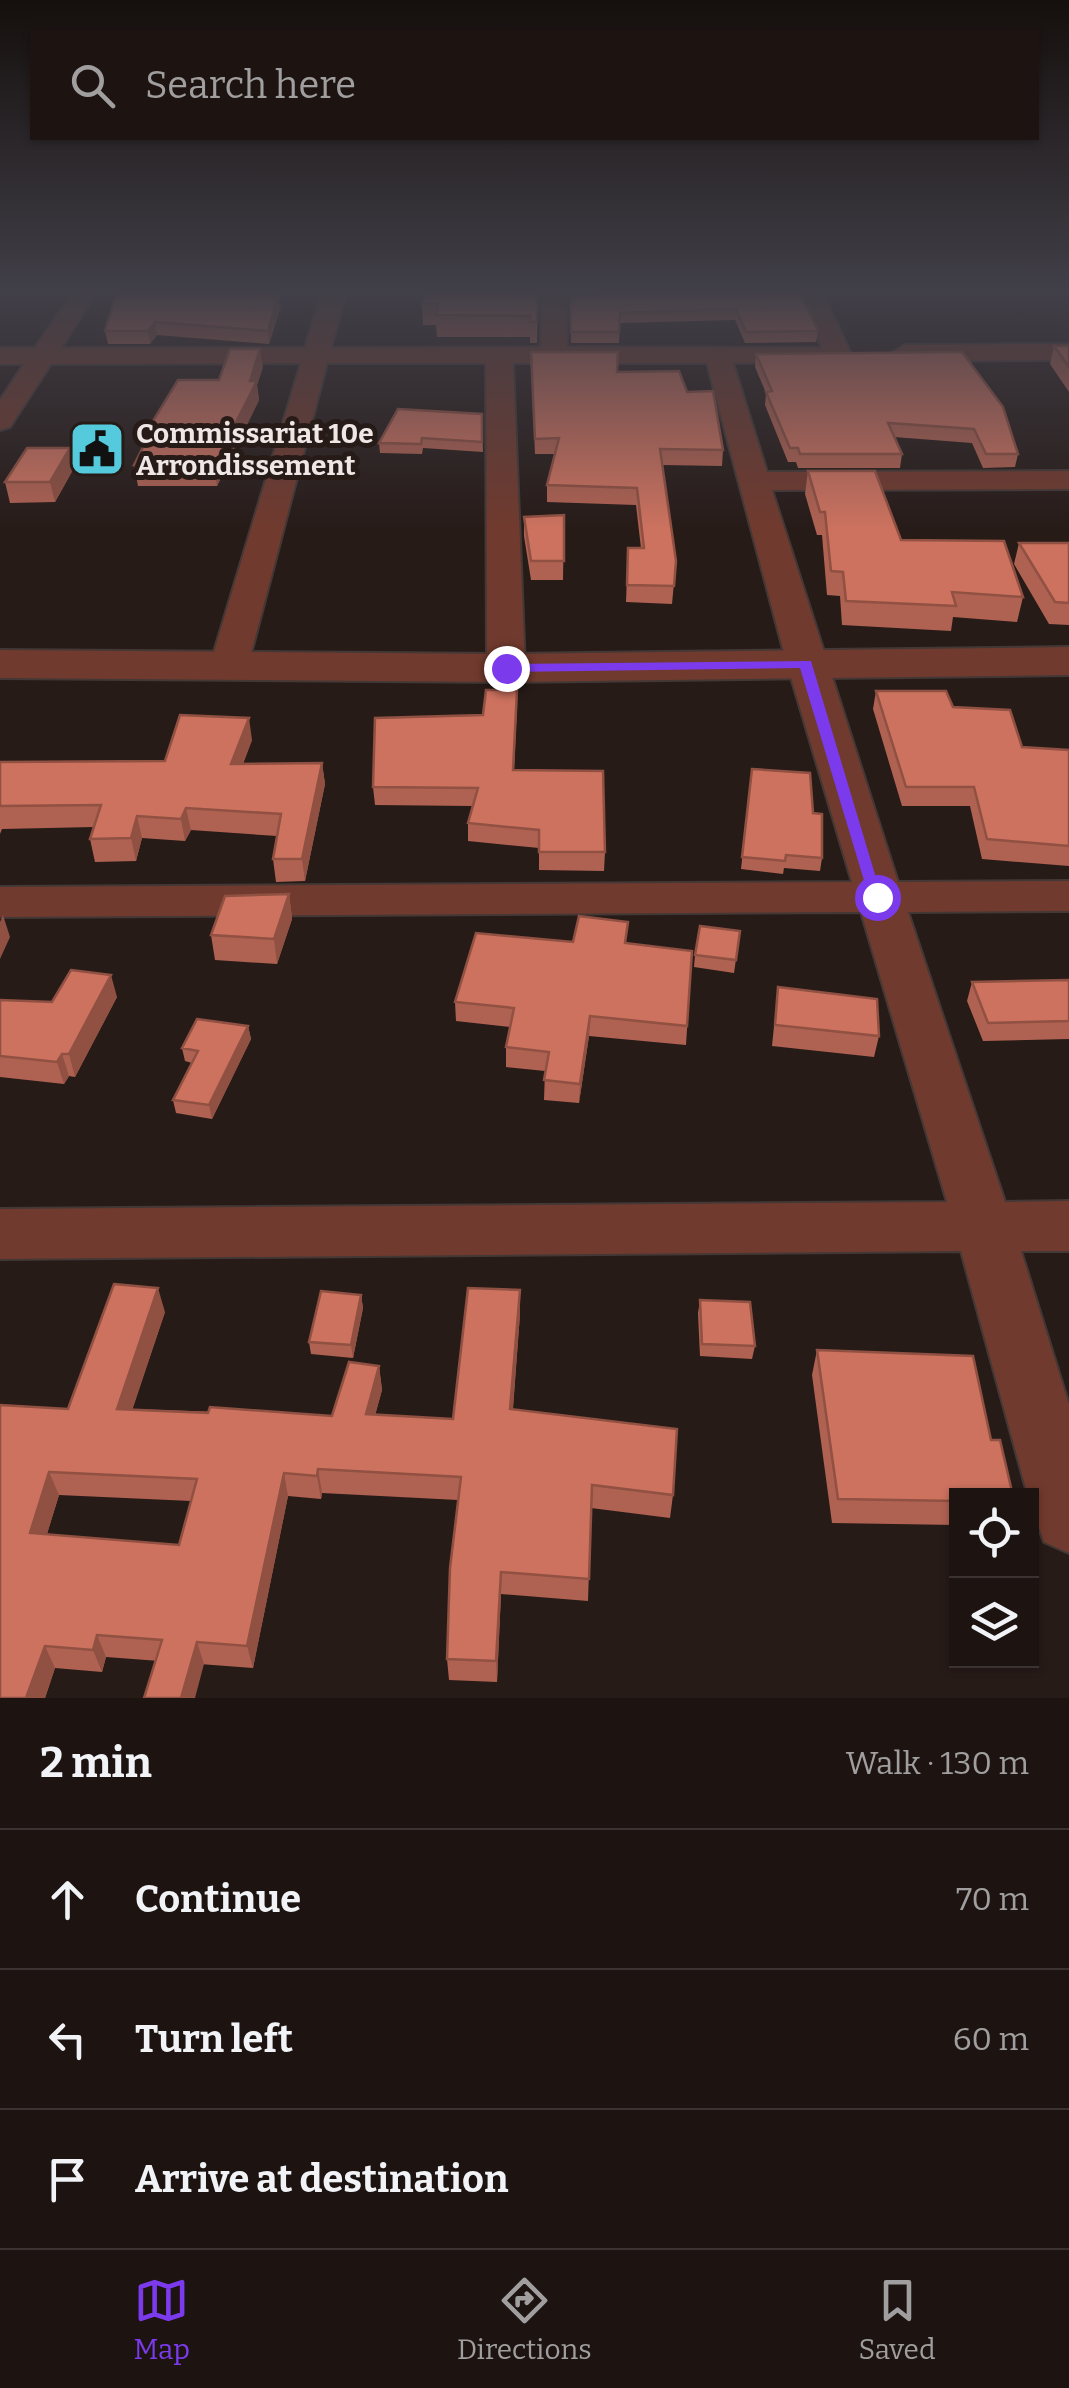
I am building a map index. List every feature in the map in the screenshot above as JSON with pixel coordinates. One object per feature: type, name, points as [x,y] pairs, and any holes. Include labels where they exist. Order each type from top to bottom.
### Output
[{"type":"street","points":[[0,421],[34,371]]},
{"type":"street","points":[[229,665],[311,371]]},
{"type":"street","points":[[499,371],[506,668]]},
{"type":"street","points":[[723,371],[806,664],[984,1228],[1069,1518]]},
{"type":"street","points":[[755,480],[1069,480]]},
{"type":"street","points":[[0,664],[506,668],[1069,661]]},
{"type":"street","points":[[0,902],[1069,896]]},
{"type":"street","points":[[0,1234],[1069,1226]]},
{"type":"building","points":[[222,371],[253,371],[250,381],[257,381],[214,465],[134,465],[152,429],[148,429],[178,380],[219,380]]},
{"type":"building","points":[[532,371],[679,371],[687,392],[713,391],[723,450],[660,449],[676,561],[674,586],[627,585],[628,548],[644,548],[637,488],[547,485],[559,438],[535,439]]},
{"type":"building","points":[[763,371],[976,371],[1003,407],[1018,454],[986,454],[974,429],[888,423],[902,454],[800,454],[798,448],[790,448],[766,392],[772,391]]},
{"type":"building","points":[[398,409],[482,414],[482,442],[422,438],[421,444],[379,443]]},
{"type":"building","points":[[27,448],[70,448],[50,482],[5,482]]},
{"type":"building","points":[[808,471],[875,471],[901,540],[1004,541],[1023,597],[952,592],[956,606],[846,601],[843,572],[831,571],[825,512],[820,512]]},
{"type":"building","points":[[564,515],[564,561],[531,561],[524,517]]},
{"type":"building","points":[[1019,543],[1069,543],[1069,603],[1055,602]]},
{"type":"building","points":[[486,690],[517,690],[513,770],[603,771],[605,852],[539,852],[539,830],[468,823],[478,788],[373,787],[375,718],[483,715]]},
{"type":"building","points":[[876,691],[946,691],[953,707],[1010,710],[1022,747],[1069,750],[1069,846],[987,839],[974,787],[906,787]]},
{"type":"building","points":[[180,715],[249,718],[231,764],[322,763],[302,859],[273,859],[281,814],[186,808],[181,819],[137,816],[131,838],[90,839],[101,805],[0,806],[0,762],[165,761]]},
{"type":"building","points":[[752,769],[810,773],[813,813],[822,814],[822,858],[786,855],[785,861],[742,857]]},
{"type":"building","points":[[289,894],[274,939],[211,935],[225,896]]},
{"type":"building","points":[[579,916],[628,922],[625,943],[692,951],[687,1026],[590,1016],[580,1084],[544,1080],[549,1052],[506,1047],[514,1008],[455,1002],[476,933],[573,942]]},
{"type":"building","points":[[700,926],[740,931],[736,960],[695,955]]},
{"type":"building","points":[[71,970],[111,975],[69,1054],[62,1054],[57,1062],[0,1056],[0,1000],[52,1002]]},
{"type":"building","points":[[1069,980],[1069,1021],[988,1023],[972,982]]},
{"type":"building","points":[[778,987],[877,999],[879,1036],[775,1025]]},
{"type":"building","points":[[197,1019],[248,1026],[209,1105],[173,1100],[198,1051],[182,1048]]},
{"type":"building","points":[[114,1284],[158,1288],[117,1409],[208,1413],[210,1407],[332,1416],[349,1362],[379,1366],[366,1414],[453,1419],[468,1288],[520,1290],[510,1409],[677,1429],[673,1495],[592,1485],[589,1579],[501,1572],[496,1661],[447,1659],[450,1568],[461,1477],[318,1469],[317,1476],[284,1473],[247,1646],[197,1642],[181,1698],[144,1698],[162,1640],[97,1635],[93,1650],[45,1646],[26,1698],[0,1698],[0,1405],[68,1409]],"holes":[[[49,1472],[197,1479],[179,1545],[30,1533]]]},
{"type":"building","points":[[321,1291],[361,1295],[351,1345],[309,1342]]},
{"type":"building","points":[[700,1300],[750,1302],[755,1346],[702,1344]]},
{"type":"building","points":[[817,1350],[973,1356],[991,1440],[1000,1440],[1011,1488],[949,1488],[949,1501],[838,1499]]},
{"type":"place","name":"Commissariat 10e Arrondissement","points":[[97,449]]},
{"type":"route","points":[[506,668],[806,664],[877,897]]}]
